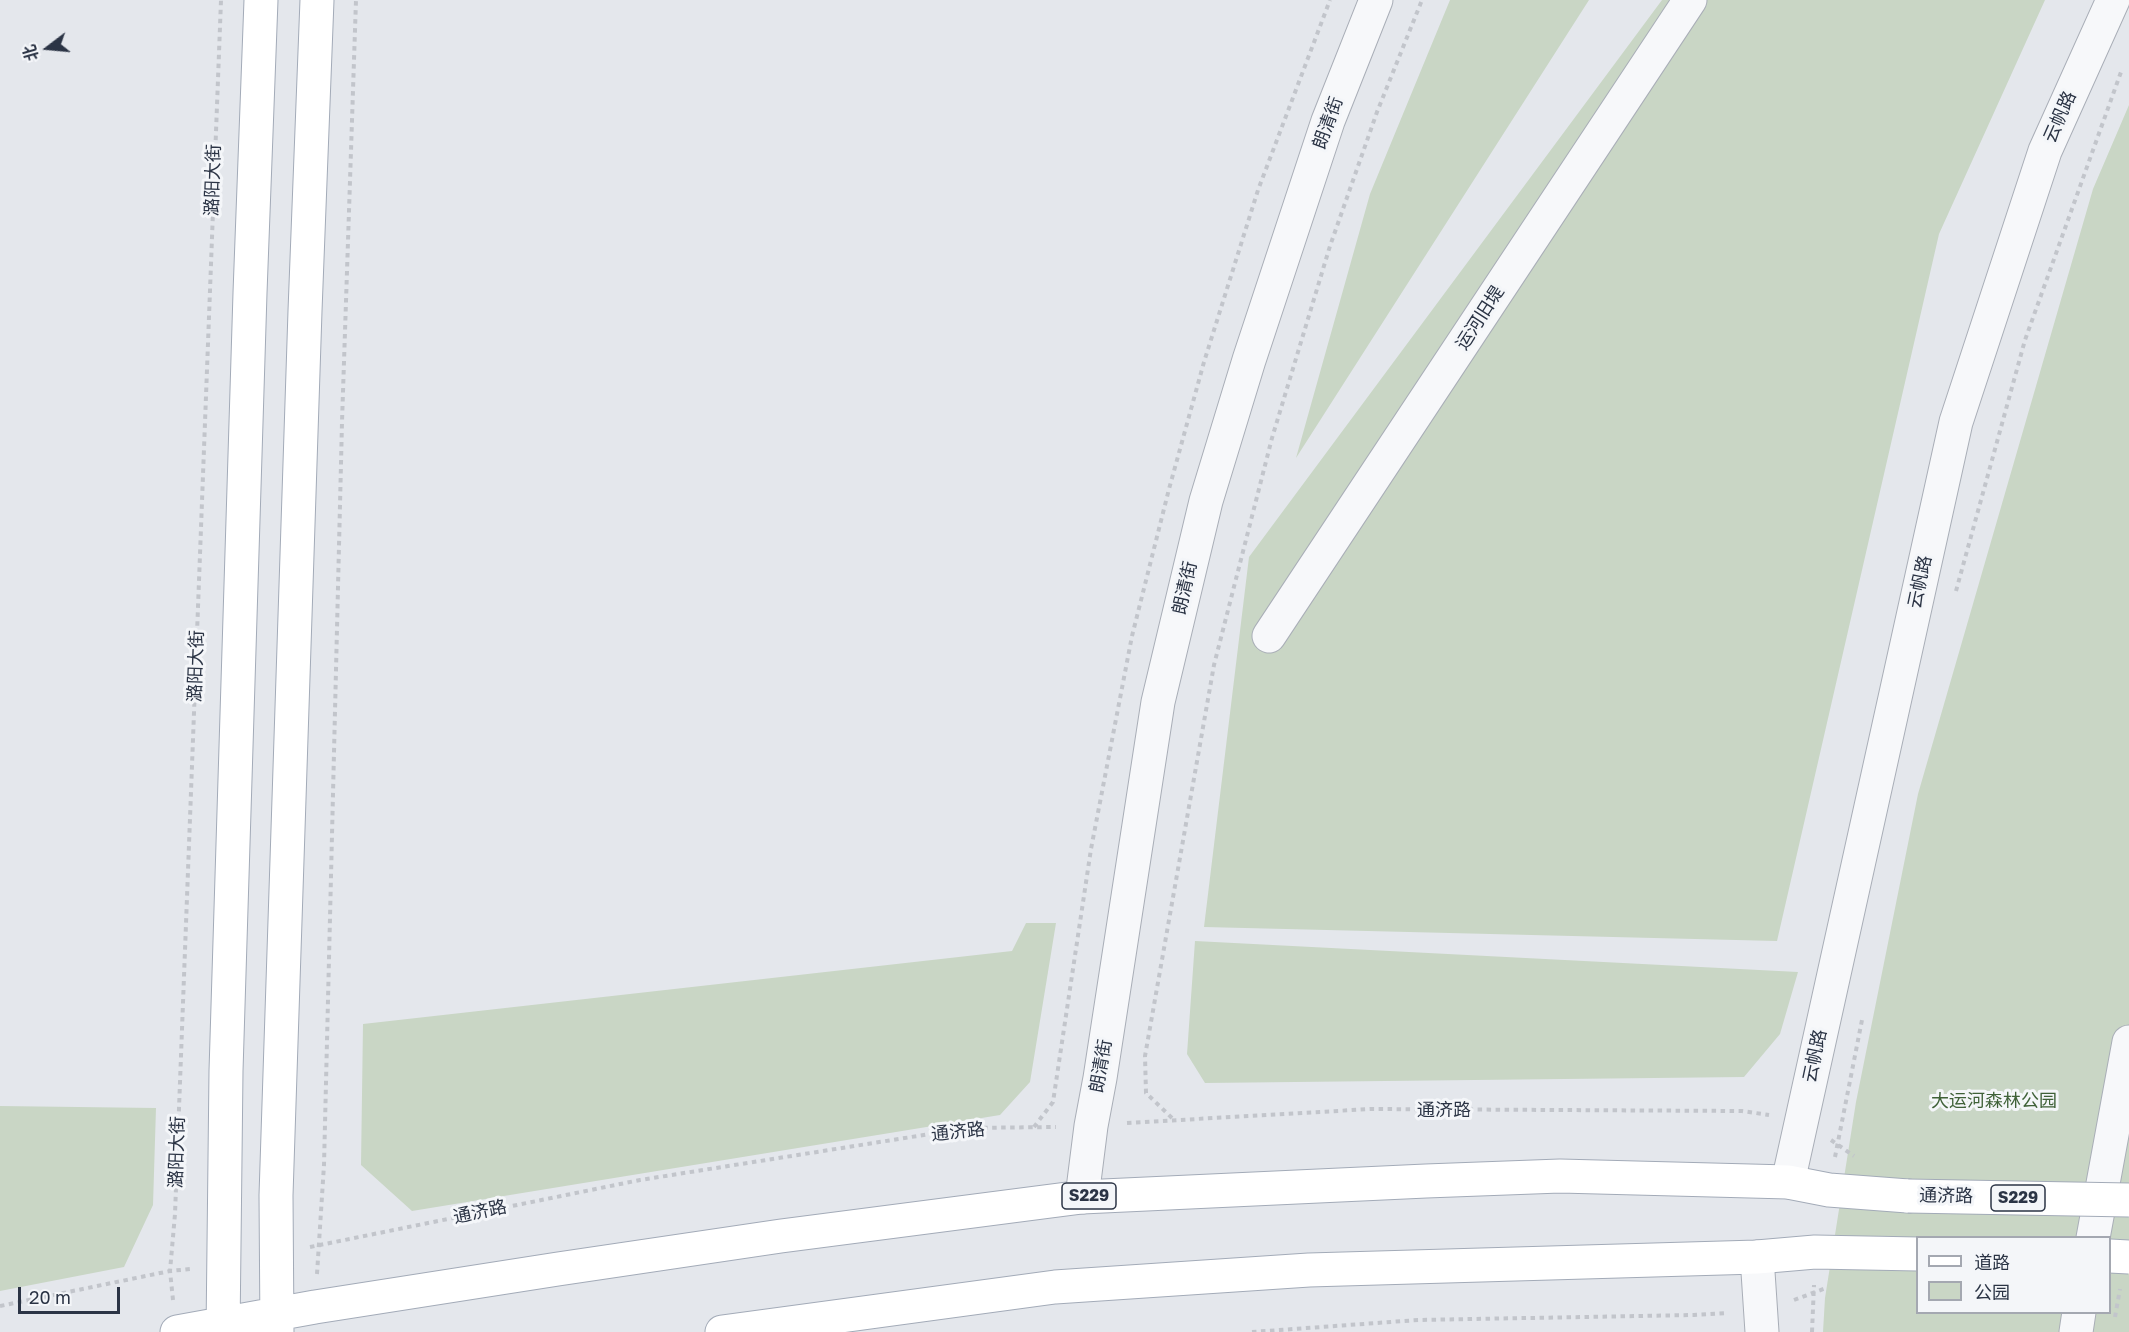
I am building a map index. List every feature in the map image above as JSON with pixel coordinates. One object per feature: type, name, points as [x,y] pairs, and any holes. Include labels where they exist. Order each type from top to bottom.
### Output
[{"type":"main road","points":[[223,1328],[226,1059],[261,0]]},
{"type":"main road","points":[[277,1323],[278,1147],[317,0]]},
{"type":"main road","name":"通济路","points":[[175,1317],[223,1328],[277,1323],[315,1307],[593,1263],[1082,1197],[1560,1176],[1788,1182],[1829,1190],[1908,1196],[2129,1200]]},
{"type":"main road","points":[[722,1332],[1055,1287],[1309,1270],[1758,1257],[1815,1252],[1908,1253]]},
{"type":"main road","points":[[2111,1256],[2129,1257]]},
{"type":"street","name":"朗清街","points":[[1082,1197],[1091,1126],[1158,702],[1206,501],[1249,360],[1328,121],[1376,0]]},
{"type":"street","name":"运河旧堤","points":[[1269,636],[1690,0]]},
{"type":"street","name":"云帆路","points":[[1788,1182],[1956,422],[2045,151],[2113,0]]},
{"type":"street","points":[[2093,1236],[2129,1042]]},
{"type":"street","points":[[1758,1257],[1761,1321]]},
{"type":"street","points":[[2076,1332],[2079,1314]]},
{"type":"path","name":"潞阳大街","points":[[175,1317],[170,1271],[176,1190],[220,0]]},
{"type":"path","points":[[315,1307],[324,1165],[342,422],[356,0]]},
{"type":"path","points":[[1173,1119],[1146,1093],[1145,1056],[1214,665],[1272,438],[1330,246],[1377,112],[1422,0]]},
{"type":"path","name":"云帆路","points":[[1953,603],[2025,340],[2124,64]]},
{"type":"path","points":[[1829,1190],[1863,1015]]},
{"type":"path","name":"通济路","points":[[277,1254],[640,1179],[968,1128],[1091,1126],[1173,1119],[1383,1109],[1742,1111],[1801,1120],[1855,1157]]},
{"type":"path","points":[[1812,1332],[1815,1252]]},
{"type":"path","points":[[0,1306],[170,1271],[224,1265]]},
{"type":"path","points":[[1252,1332],[1418,1320],[1694,1315],[1761,1321],[1835,1283]]},
{"type":"green space","points":[[1450,0],[1589,0],[1296,458],[1370,194]]},
{"type":"green space","points":[[1662,0],[2045,0],[1939,234],[1777,941],[1204,927],[1249,557]]},
{"type":"green space","name":"大运河森林公园","points":[[2129,105],[2129,1332],[1823,1332],[1825,1298],[1856,1102],[1918,794],[2093,189]]},
{"type":"green space","points":[[1026,923],[1056,923],[1030,1082],[1000,1115],[412,1211],[361,1165],[363,1024],[1012,951]]},
{"type":"green space","points":[[1195,941],[1798,972],[1780,1034],[1744,1077],[1205,1083],[1187,1054]]},
{"type":"green space","points":[[0,1106],[156,1108],[153,1205],[124,1267],[0,1291]]}]
